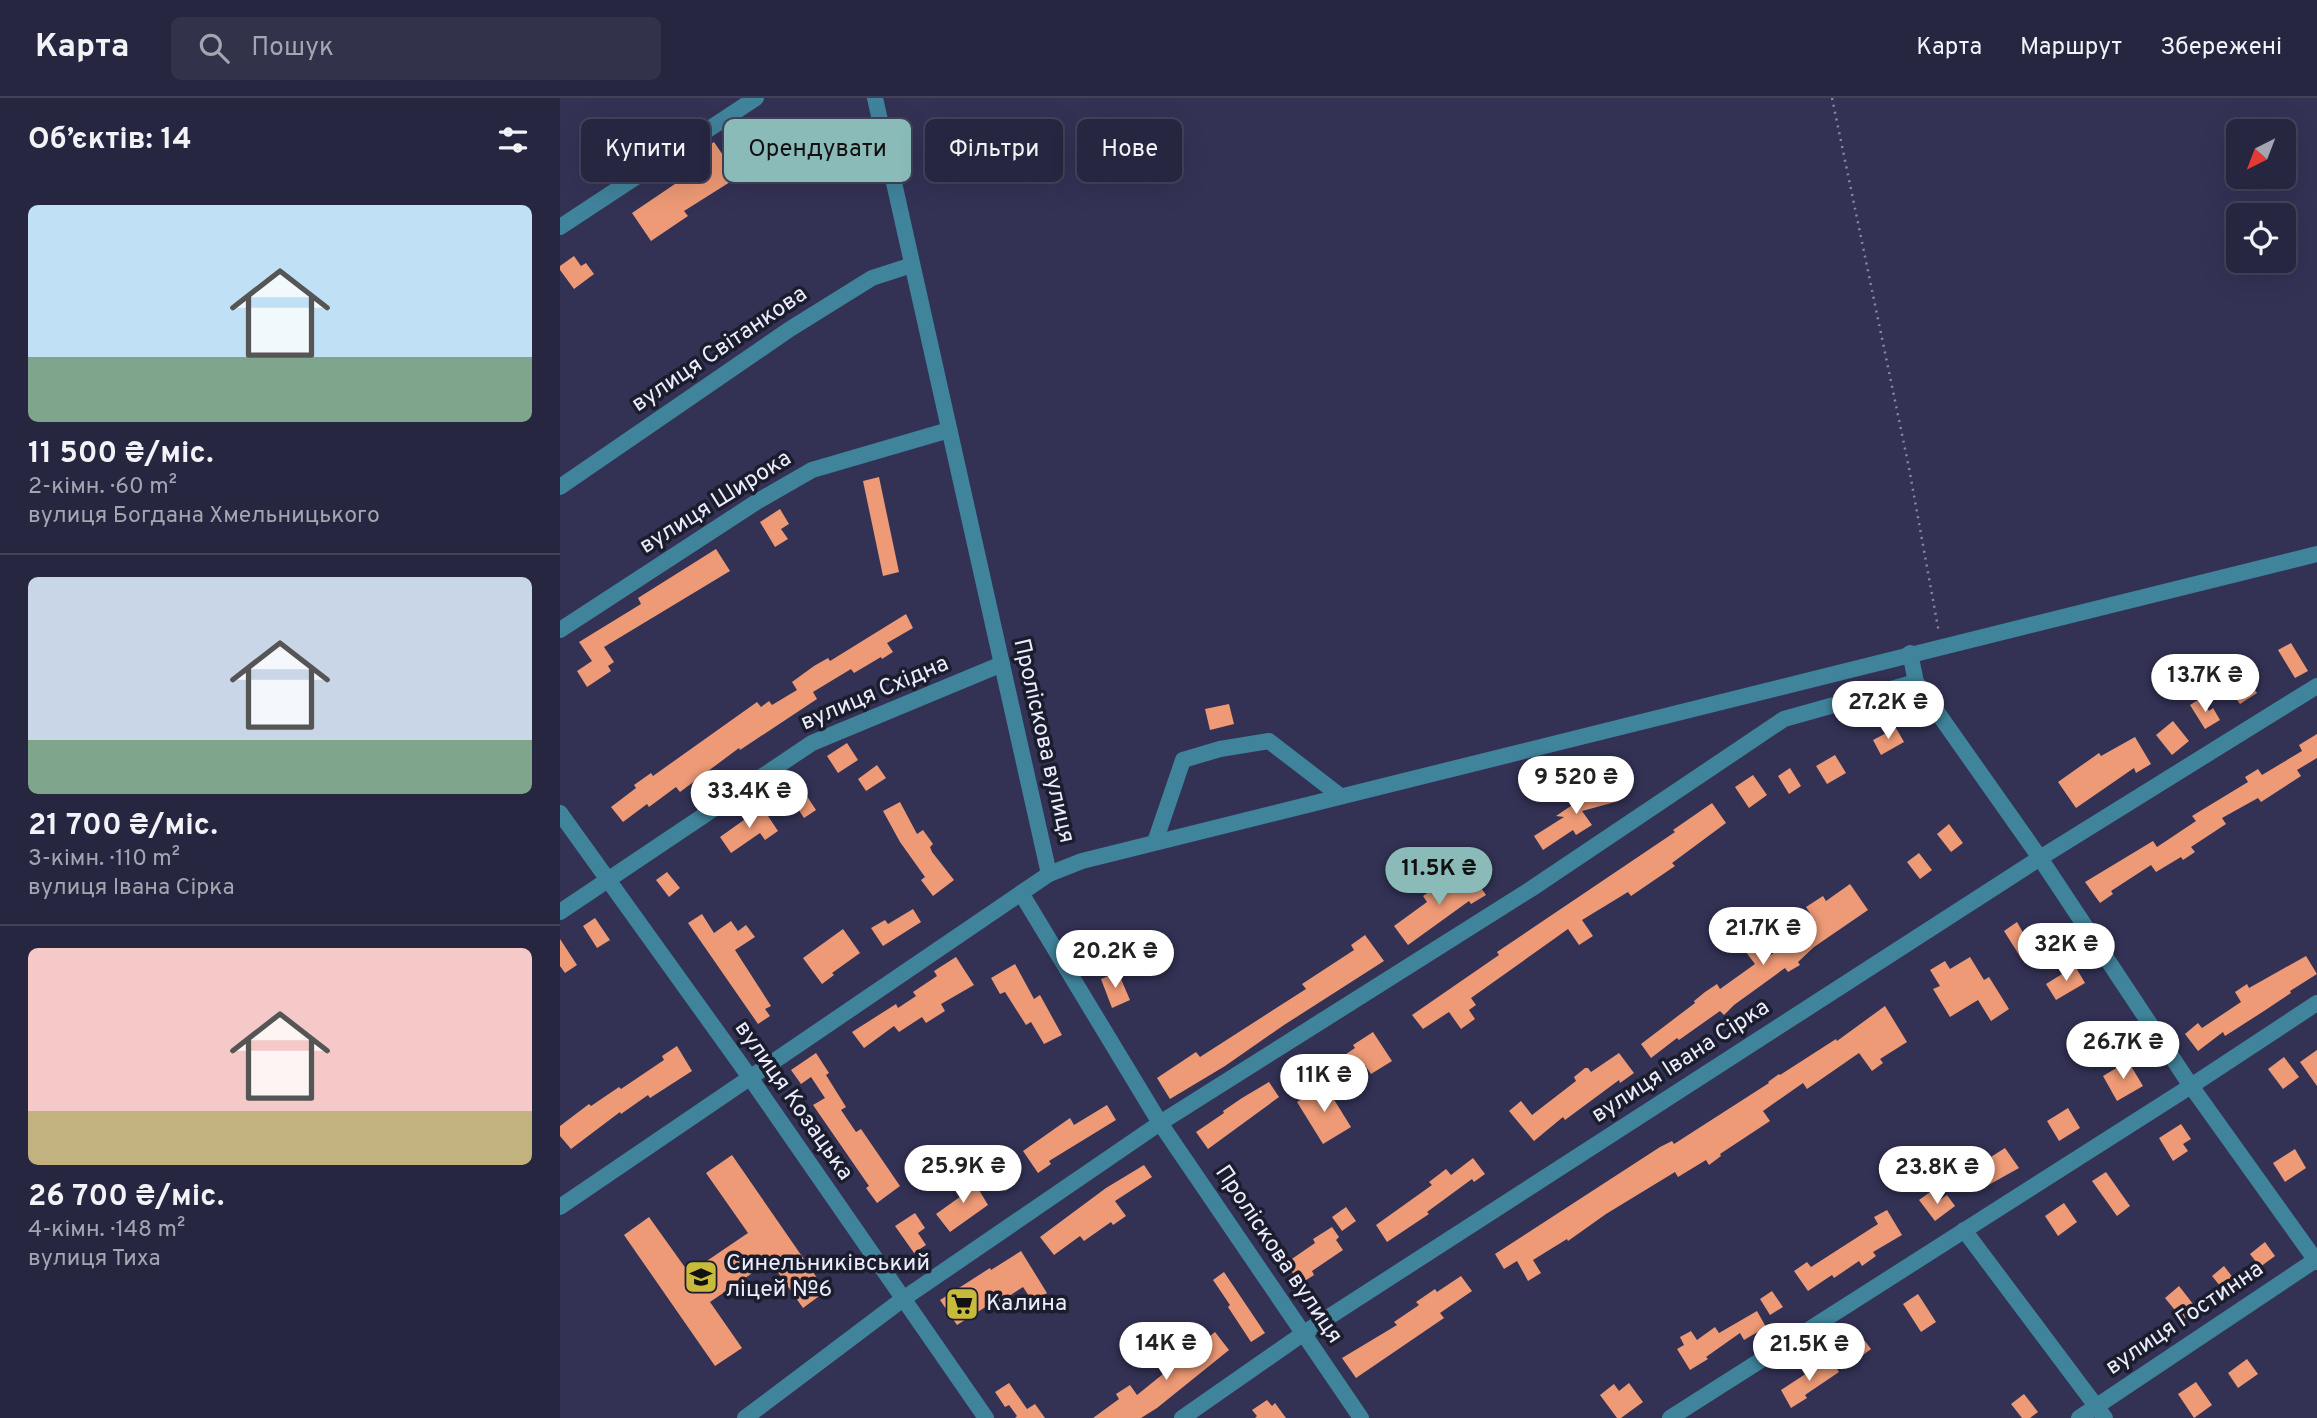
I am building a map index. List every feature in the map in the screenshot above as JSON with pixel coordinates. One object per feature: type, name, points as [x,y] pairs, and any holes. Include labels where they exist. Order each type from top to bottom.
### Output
[{"type":"street","points":[[560,227],[756,98]]},
{"type":"street","name":"Проліскова вулиця","points":[[875,98],[1049,874],[1021,893],[1160,1123],[1361,1418]]},
{"type":"street","name":"вулиця Світанкова","points":[[560,487],[790,329],[872,278],[912,265]]},
{"type":"street","name":"вулиця Широка","points":[[560,630],[758,501],[812,470],[949,430]]},
{"type":"street","points":[[1049,874],[1082,861],[1339,795],[2317,554]]},
{"type":"street","points":[[1910,653],[1916,682],[2040,858],[2191,1086],[2316,1261]]},
{"type":"street","name":"вулиця Східна","points":[[560,912],[812,743],[1002,664]]},
{"type":"street","points":[[745,1418],[903,1299],[1160,1123],[1531,889],[1784,719],[1916,682]]},
{"type":"street","name":"вулиця Івана Сірка","points":[[1182,1418],[1304,1333],[2040,858],[2317,686]]},
{"type":"street","points":[[1155,842],[1183,760],[1220,749],[1269,741],[1339,795]]},
{"type":"street","name":"вулиця Козацька","points":[[560,813],[749,1076],[986,1418]]},
{"type":"street","points":[[560,1206],[1021,893]]},
{"type":"street","points":[[1670,1418],[2317,1003]]},
{"type":"street","points":[[1964,1230],[2100,1412]]},
{"type":"street","name":"вулиця Гостинна","points":[[2079,1418],[2100,1412],[2316,1261]]},
{"type":"path","points":[[1832,98],[1909,468],[1942,647]]},
{"type":"building","points":[[714,142],[724,157],[724,182],[730,182],[684,211],[688,216],[651,241],[632,213],[678,182],[710,182],[710,145]]},
{"type":"building","points":[[574,256],[581,266],[586,263],[594,274],[574,289],[560,266]]},
{"type":"building","points":[[879,477],[899,572],[883,576],[863,481]]},
{"type":"building","points":[[780,509],[789,524],[781,529],[788,539],[775,547],[760,522]]},
{"type":"building","points":[[716,549],[730,571],[604,647],[614,662],[608,666],[611,671],[587,687],[577,671],[592,661],[579,642],[641,604],[638,598]]},
{"type":"building","points":[[906,614],[913,628],[887,643],[893,652],[854,673],[851,669],[813,692],[817,699],[740,750],[739,748],[680,792],[676,787],[623,822],[611,807],[636,788],[634,785],[651,773],[653,776],[757,702],[761,707],[769,701],[772,705],[797,690],[792,682],[814,666],[828,658],[830,661]]},
{"type":"building","points":[[2291,643],[2308,671],[2295,678],[2278,650]]},
{"type":"building","points":[[2247,664],[2256,676],[2249,681],[2257,693],[2240,704],[2223,680]]},
{"type":"building","points":[[2201,698],[2209,711],[2213,708],[2220,720],[2205,729],[2190,705]]},
{"type":"building","points":[[1229,704],[1234,724],[1210,730],[1205,709]]},
{"type":"building","points":[[2173,721],[2189,741],[2172,755],[2156,735]]},
{"type":"building","points":[[1896,728],[1904,742],[1881,755],[1873,740]]},
{"type":"building","points":[[2317,734],[2317,758],[2297,770],[2301,776],[2261,802],[2258,798],[2222,818],[2226,824],[2191,847],[2195,852],[2183,860],[2181,857],[2156,872],[2151,865],[2111,891],[2113,894],[2100,903],[2085,882],[2153,841],[2157,847],[2196,821],[2192,816],[2248,782],[2245,777],[2258,769],[2262,775],[2302,751],[2299,745]]},
{"type":"building","points":[[2135,737],[2151,764],[2136,773],[2134,768],[2076,808],[2058,782],[2099,753],[2101,756]]},
{"type":"building","points":[[847,743],[858,760],[838,773],[827,756]]},
{"type":"building","points":[[1835,755],[1846,773],[1827,784],[1816,766]]},
{"type":"building","points":[[877,765],[886,778],[866,791],[858,779]]},
{"type":"building","points":[[1790,768],[1801,786],[1789,794],[1778,776]]},
{"type":"building","points":[[1753,775],[1767,795],[1749,808],[1735,787]]},
{"type":"building","points":[[797,781],[816,810],[804,818],[785,789]]},
{"type":"building","points":[[1615,785],[1619,801],[1582,811],[1592,825],[1576,835],[1573,830],[1543,850],[1534,836],[1564,817],[1556,816],[1593,791]]},
{"type":"building","points":[[900,802],[917,834],[923,830],[933,844],[930,847],[932,852],[954,880],[933,896],[921,880],[925,877],[900,842],[883,811]]},
{"type":"building","points":[[1712,803],[1726,823],[1672,863],[1675,866],[1631,896],[1628,892],[1582,920],[1593,936],[1579,945],[1568,929],[1471,998],[1476,1005],[1469,1010],[1475,1019],[1461,1029],[1449,1012],[1423,1029],[1412,1015],[1499,955],[1497,952],[1675,832],[1673,830]]},
{"type":"building","points":[[762,807],[778,831],[765,840],[760,833],[731,853],[720,837]]},
{"type":"building","points":[[1949,824],[1963,843],[1951,852],[1937,834]]},
{"type":"building","points":[[1919,853],[1932,870],[1920,879],[1907,862]]},
{"type":"building","points":[[667,872],[680,888],[669,897],[656,880]]},
{"type":"building","points":[[1470,872],[1486,895],[1471,904],[1469,901],[1408,945],[1394,926],[1427,902],[1423,896],[1443,882],[1447,888]]},
{"type":"building","points":[[1850,884],[1868,910],[1814,947],[1798,962],[1800,965],[1788,972],[1785,968],[1724,1015],[1720,1011],[1651,1058],[1641,1044],[1695,1003],[1705,992],[1717,984],[1720,989],[1755,964],[1742,947],[1752,939],[1765,954],[1768,952],[1771,955],[1815,921],[1806,907],[1823,896],[1826,901]]},
{"type":"building","points":[[913,909],[921,922],[883,946],[871,928],[885,920],[888,924]]},
{"type":"building","points":[[702,914],[714,933],[731,921],[738,931],[746,925],[755,937],[735,950],[771,1006],[765,1009],[770,1016],[758,1024],[688,923]]},
{"type":"building","points":[[595,918],[610,940],[597,948],[583,926]]},
{"type":"building","points":[[2017,922],[2025,936],[2032,932],[2040,945],[2021,958],[2004,931]]},
{"type":"building","points":[[843,929],[860,953],[832,973],[834,975],[822,984],[803,958]]},
{"type":"building","points":[[1365,935],[1384,961],[1170,1099],[1157,1078],[1196,1052],[1200,1057],[1306,989],[1302,984],[1354,950],[1351,945]]},
{"type":"building","points":[[560,939],[577,965],[565,973],[560,966]]},
{"type":"building","points":[[2306,956],[2317,974],[2264,1011],[2225,1036],[2223,1032],[2198,1051],[2185,1034],[2198,1023],[2202,1028],[2241,1002],[2235,992],[2247,984],[2249,988]]},
{"type":"building","points":[[956,957],[974,985],[941,1004],[945,1011],[926,1023],[922,1017],[899,1032],[894,1026],[864,1048],[852,1032],[896,1004],[898,1008],[916,996],[913,992],[937,976],[934,971]]},
{"type":"building","points":[[1970,957],[1984,980],[1989,977],[2009,1009],[1991,1021],[1978,1000],[1950,1017],[1933,989],[1940,986],[1930,970],[1945,961],[1950,969]]},
{"type":"building","points":[[1015,964],[1034,999],[1040,995],[1062,1035],[1044,1044],[1031,1022],[1026,1025],[1005,992],[1000,994],[991,978]]},
{"type":"building","points":[[2075,966],[2085,983],[2056,1000],[2046,984]]},
{"type":"building","points":[[1118,972],[1130,1000],[1112,1008],[1101,979]]},
{"type":"building","points":[[1885,1006],[1907,1042],[1880,1059],[1883,1063],[1872,1071],[1859,1053],[1807,1089],[1803,1083],[1763,1111],[1770,1121],[1720,1154],[1721,1156],[1709,1165],[1706,1160],[1678,1177],[1675,1172],[1568,1241],[1567,1239],[1533,1260],[1541,1273],[1528,1281],[1517,1261],[1504,1269],[1495,1254],[1660,1147],[1672,1141],[1674,1144],[1779,1074],[1836,1039],[1837,1041]]},
{"type":"building","points":[[1373,1032],[1392,1061],[1371,1074],[1365,1065],[1333,1087],[1321,1071]]},
{"type":"building","points":[[677,1046],[692,1071],[650,1098],[648,1095],[621,1114],[620,1112],[571,1149],[560,1136],[560,1126],[589,1104],[591,1106],[619,1087],[621,1089],[664,1060],[662,1056]]},
{"type":"building","points":[[2317,1050],[2317,1086],[2300,1062]]},
{"type":"building","points":[[816,1053],[846,1107],[841,1110],[856,1132],[861,1129],[900,1186],[877,1203],[866,1188],[869,1186],[813,1105],[825,1098],[811,1077],[801,1084],[791,1070]]},
{"type":"building","points":[[1619,1053],[1634,1073],[1620,1083],[1619,1080],[1565,1120],[1563,1117],[1534,1141],[1509,1111],[1521,1101],[1532,1115],[1576,1081],[1574,1077],[1585,1068],[1591,1072]]},
{"type":"building","points":[[2284,1057],[2299,1077],[2283,1089],[2268,1069]]},
{"type":"building","points":[[2128,1061],[2143,1086],[2117,1101],[2103,1076]]},
{"type":"building","points":[[1269,1082],[1279,1097],[1208,1149],[1196,1132]]},
{"type":"building","points":[[1325,1085],[1351,1127],[1323,1144],[1297,1102]]},
{"type":"building","points":[[1107,1105],[1116,1120],[1049,1161],[1051,1164],[1038,1173],[1023,1151],[1070,1118],[1074,1125]]},
{"type":"building","points":[[2068,1108],[2080,1128],[2059,1141],[2047,1121]]},
{"type":"building","points":[[2181,1124],[2191,1139],[2183,1144],[2188,1151],[2173,1161],[2159,1138]]},
{"type":"building","points":[[2005,1148],[2019,1168],[1976,1192],[1964,1174]]},
{"type":"building","points":[[2295,1149],[2306,1168],[2285,1182],[2273,1163]]},
{"type":"building","points":[[732,1155],[826,1291],[803,1308],[770,1261],[710,1302],[742,1348],[715,1366],[624,1235],[649,1217],[689,1273],[748,1233],[706,1173]]},
{"type":"building","points":[[1473,1158],[1485,1174],[1474,1182],[1472,1179],[1427,1212],[1429,1214],[1387,1242],[1376,1225],[1432,1185],[1429,1182],[1446,1169],[1451,1175]]},
{"type":"building","points":[[1144,1165],[1152,1177],[1115,1201],[1126,1216],[1113,1225],[1111,1222],[1084,1241],[1080,1236],[1054,1255],[1040,1237],[1106,1188]]},
{"type":"building","points":[[1004,1168],[1015,1184],[1005,1191],[993,1175]]},
{"type":"building","points":[[2106,1172],[2130,1206],[2117,1216],[2092,1181]]},
{"type":"building","points":[[970,1175],[988,1205],[950,1232],[936,1214],[964,1194],[957,1184]]},
{"type":"building","points":[[1930,1192],[1937,1202],[1947,1195],[1955,1206],[1935,1221],[1919,1200]]},
{"type":"building","points":[[2064,1203],[2077,1222],[2058,1236],[2045,1216]]},
{"type":"building","points":[[1346,1207],[1356,1221],[1342,1231],[1332,1217]]},
{"type":"building","points":[[1887,1210],[1902,1235],[1873,1252],[1876,1256],[1862,1266],[1859,1261],[1808,1291],[1794,1271],[1807,1262],[1811,1267],[1878,1224],[1874,1217]]},
{"type":"building","points":[[915,1213],[925,1228],[918,1233],[926,1245],[914,1253],[895,1226]]},
{"type":"building","points":[[1332,1227],[1343,1250],[1312,1271],[1314,1275],[1300,1284],[1286,1263],[1315,1243],[1313,1239]]},
{"type":"building","points":[[2265,1242],[2275,1256],[2260,1267],[2250,1254]]},
{"type":"building","points":[[1021,1251],[1047,1293],[1033,1302],[1023,1287],[957,1325],[940,1300]]},
{"type":"building","points":[[2224,1266],[2237,1283],[2225,1292],[2212,1276]]},
{"type":"building","points":[[1224,1272],[1265,1333],[1251,1342],[1213,1280]]},
{"type":"building","points":[[1461,1276],[1472,1291],[1440,1313],[1444,1318],[1356,1378],[1342,1358],[1397,1325],[1394,1322],[1419,1305],[1416,1302]]},
{"type":"building","points":[[2179,1286],[2197,1309],[2183,1320],[2165,1298]]},
{"type":"building","points":[[1772,1291],[1783,1307],[1770,1315],[1760,1299]]},
{"type":"building","points":[[1918,1294],[1936,1322],[1921,1332],[1903,1304]]},
{"type":"building","points":[[1757,1311],[1766,1327],[1744,1340],[1740,1333],[1690,1370],[1677,1349],[1684,1345],[1680,1337],[1691,1331],[1697,1340],[1715,1327],[1719,1333]]},
{"type":"building","points":[[1215,1332],[1229,1350],[1157,1408],[1141,1418],[1093,1418],[1119,1399],[1116,1394],[1130,1385],[1137,1395]]},
{"type":"building","points":[[1858,1332],[1871,1349],[1859,1358],[1846,1342]]},
{"type":"building","points":[[1830,1358],[1839,1372],[1791,1408],[1781,1390]]},
{"type":"building","points":[[2247,1359],[2258,1374],[2238,1388],[2228,1373]]},
{"type":"building","points":[[2196,1382],[2212,1405],[2194,1418],[2178,1394]]},
{"type":"building","points":[[1009,1383],[1027,1409],[1035,1404],[1045,1418],[1015,1418],[1017,1416],[1009,1405],[1005,1407],[995,1392]]},
{"type":"building","points":[[1629,1383],[1643,1402],[1617,1418],[1600,1395],[1614,1384],[1619,1391]]},
{"type":"building","points":[[2024,1394],[2038,1412],[2030,1418],[2022,1418],[2011,1404]]},
{"type":"building","points":[[1267,1400],[1272,1406],[1275,1403],[1286,1418],[1255,1418],[1257,1416],[1252,1410]]},
{"type":"place","name":"Синельниківський ліцей №6","points":[[701,1277]]},
{"type":"place","name":"Калина","points":[[962,1304]]}]
